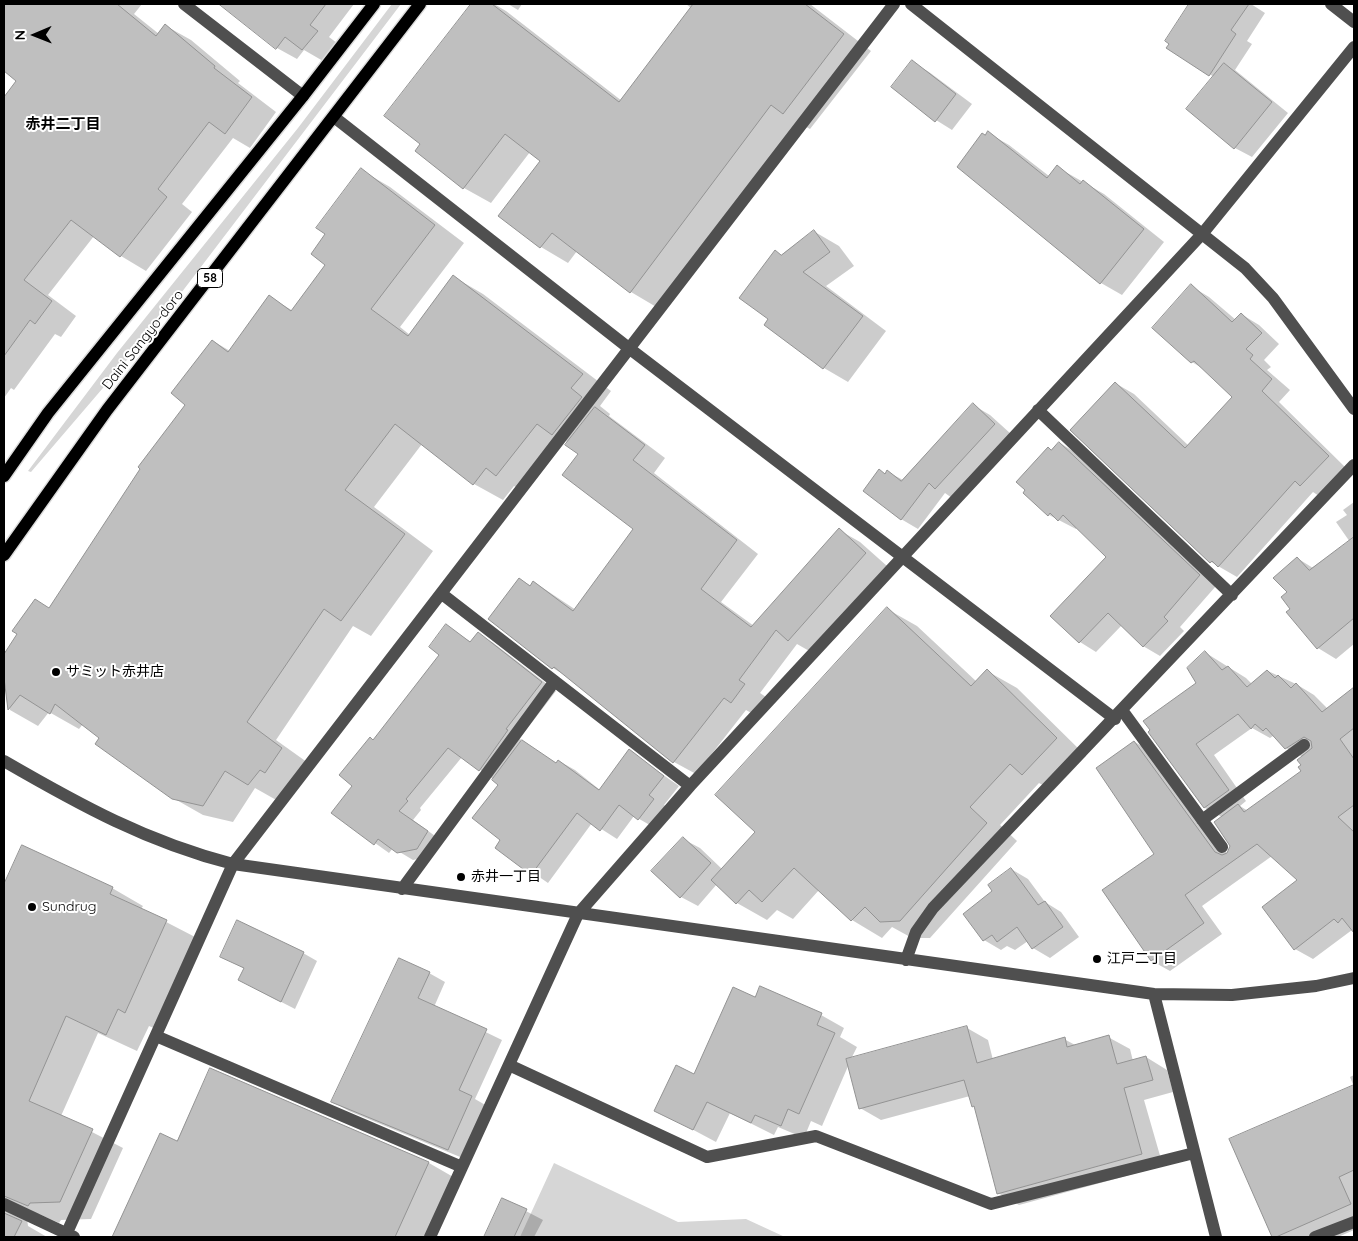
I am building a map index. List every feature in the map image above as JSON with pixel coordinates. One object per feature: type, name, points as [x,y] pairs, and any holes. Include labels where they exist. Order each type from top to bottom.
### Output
[{"type":"main road","name":"Daini Sangyo-doro","points":[[4,476],[48,413],[303,96],[374,4]]},
{"type":"main road","name":"Daini Sangyo-doro","points":[[4,555],[108,410],[420,4]]},
{"type":"street","points":[[184,4],[303,96]]},
{"type":"street","points":[[4,1204],[68,1236],[233,864],[894,4]]},
{"type":"street","points":[[911,4],[1203,233],[1244,268],[1273,298],[1354,410]]},
{"type":"street","points":[[1331,4],[1354,22]]},
{"type":"street","points":[[430,1237],[578,914],[690,786],[1203,233],[1354,48]]},
{"type":"street","points":[[334,117],[630,349],[902,556],[1118,714],[1222,847]]},
{"type":"street","points":[[1038,410],[1232,594]]},
{"type":"street","points":[[906,960],[916,932],[933,908],[1354,465]]},
{"type":"street","points":[[442,594],[690,786]]},
{"type":"street","points":[[402,889],[554,682]]},
{"type":"street","points":[[1202,820],[1304,745]]},
{"type":"street","points":[[4,761],[91,811],[139,833],[187,852],[233,864],[1154,994],[1232,995],[1316,986],[1354,978]]},
{"type":"street","points":[[1154,994],[1216,1237]]},
{"type":"street","points":[[156,1036],[462,1167]]},
{"type":"street","points":[[509,1065],[707,1156],[816,1136],[991,1204],[1194,1153]]},
{"type":"street","points":[[1315,1237],[1354,1222]]},
{"type":"shaded area","points":[[392,4],[401,4],[156,326],[31,472],[28,471],[117,353],[298,128]]},
{"type":"shaded area","points":[[554,1163],[678,1222],[746,1219],[785,1237],[520,1237]]},
{"type":"building","points":[[4,4],[117,4],[156,36],[165,24],[215,66],[214,68],[252,97],[225,134],[209,122],[158,189],[167,197],[120,257],[71,220],[24,280],[52,301],[35,324],[30,320],[4,356],[4,97],[16,81],[4,71]]},
{"type":"building","points":[[219,4],[326,4],[310,25],[318,31],[302,50],[285,37],[276,49]]},
{"type":"building","points":[[471,4],[492,4],[619,102],[693,4],[805,4],[844,34],[783,114],[771,105],[630,293],[552,233],[540,248],[498,216],[540,161],[505,134],[463,189],[415,151],[420,144],[384,116]]},
{"type":"building","points":[[1189,4],[1249,4],[1231,30],[1236,34],[1209,76],[1166,48],[1169,44],[1165,41]]},
{"type":"building","points":[[912,60],[956,94],[935,122],[891,87]]},
{"type":"building","points":[[1224,63],[1272,102],[1234,149],[1186,109]]},
{"type":"building","points":[[988,131],[1047,178],[1057,165],[1080,184],[1083,180],[1144,229],[1100,284],[957,167],[982,133],[985,135]]},
{"type":"building","points":[[361,168],[435,225],[371,309],[408,336],[453,275],[583,374],[571,388],[582,397],[552,435],[537,424],[496,476],[486,468],[473,485],[395,424],[345,490],[405,534],[341,621],[324,609],[247,722],[282,748],[265,773],[260,770],[248,785],[225,771],[203,806],[172,799],[95,744],[99,738],[55,704],[50,714],[20,695],[8,710],[4,678],[4,654],[17,634],[12,631],[35,599],[49,608],[140,469],[138,467],[185,405],[171,393],[212,340],[228,352],[269,295],[291,311],[325,265],[311,254],[325,234],[316,228]]},
{"type":"building","points":[[814,230],[830,252],[803,272],[863,316],[823,369],[764,325],[768,319],[739,298],[775,250],[781,255]]},
{"type":"building","points":[[1191,284],[1232,322],[1241,313],[1262,333],[1246,349],[1253,355],[1250,359],[1272,379],[1262,391],[1329,456],[1300,486],[1295,481],[1218,567],[1212,561],[1210,563],[1070,430],[1115,382],[1185,448],[1232,397],[1194,361],[1191,363],[1152,328]]},
{"type":"building","points":[[973,403],[995,424],[935,489],[929,483],[901,520],[863,491],[879,469],[885,474],[887,470],[901,481]]},
{"type":"building","points":[[595,407],[645,445],[633,460],[737,540],[701,589],[751,627],[839,528],[866,553],[788,641],[776,630],[739,680],[745,684],[731,703],[724,698],[673,763],[554,667],[552,669],[488,619],[519,578],[530,586],[533,581],[573,611],[633,529],[562,475],[578,454],[565,445]]},
{"type":"building","points":[[1059,442],[1200,575],[1164,617],[1168,621],[1143,647],[1108,613],[1079,643],[1050,616],[1106,557],[1063,515],[1058,521],[1050,513],[1048,516],[1023,493],[1025,490],[1016,482],[1048,447],[1051,450]]},
{"type":"building","points":[[1354,537],[1354,618],[1317,649],[1286,612],[1290,609],[1281,597],[1287,592],[1273,578],[1297,557],[1309,570]]},
{"type":"building","points":[[887,607],[971,686],[987,669],[1057,738],[1022,775],[1010,764],[970,807],[987,823],[900,921],[880,922],[865,907],[851,921],[794,868],[762,902],[749,890],[736,904],[711,880],[755,832],[715,795]]},
{"type":"building","points":[[446,624],[470,642],[478,632],[542,682],[506,729],[508,730],[479,771],[448,748],[406,799],[408,801],[399,811],[428,831],[417,849],[397,853],[378,839],[374,845],[331,813],[352,786],[339,775],[370,737],[373,740],[439,655],[429,647]]},
{"type":"building","points":[[1205,651],[1222,670],[1228,666],[1247,687],[1267,670],[1275,678],[1278,675],[1291,688],[1296,683],[1322,712],[1354,687],[1354,728],[1340,739],[1354,759],[1354,805],[1338,817],[1354,832],[1354,933],[1342,918],[1338,923],[1334,919],[1294,950],[1262,907],[1297,880],[1257,844],[1185,895],[1204,923],[1151,961],[1102,890],[1154,854],[1096,768],[1134,741],[1215,852],[1222,855],[1227,853],[1230,846],[1214,822],[1238,804],[1244,812],[1301,771],[1298,767],[1301,765],[1297,760],[1312,748],[1311,741],[1304,737],[1285,749],[1266,728],[1263,731],[1255,724],[1251,729],[1238,714],[1196,744],[1229,790],[1204,808],[1148,732],[1150,730],[1143,721],[1196,683],[1187,668]]},
{"type":"building","points":[[522,740],[556,763],[558,760],[599,790],[629,749],[664,776],[649,795],[654,799],[638,820],[619,805],[600,831],[577,813],[531,875],[495,848],[500,840],[472,818],[498,785],[492,780]]},
{"type":"building","points":[[683,837],[711,863],[680,898],[651,871]]},
{"type":"building","points":[[22,845],[113,887],[110,894],[167,920],[125,1013],[118,1009],[106,1035],[66,1016],[29,1101],[93,1129],[60,1202],[30,1203],[28,1206],[4,1196],[4,884]]},
{"type":"building","points":[[1011,868],[1038,905],[1045,901],[1063,927],[1032,949],[1017,927],[997,942],[992,935],[983,941],[963,914],[992,891],[988,885]]},
{"type":"building","points":[[237,920],[304,952],[281,1002],[238,980],[244,968],[220,957]]},
{"type":"building","points":[[399,958],[430,972],[418,998],[487,1029],[459,1090],[472,1096],[448,1150],[331,1102]]},
{"type":"building","points":[[760,986],[822,1013],[817,1025],[835,1033],[799,1114],[788,1109],[781,1126],[755,1115],[751,1123],[707,1102],[693,1130],[654,1111],[676,1065],[694,1074],[733,987],[755,997]]},
{"type":"building","points":[[967,1026],[977,1063],[1065,1037],[1067,1047],[1109,1035],[1117,1064],[1146,1056],[1153,1080],[1124,1088],[1142,1154],[997,1194],[974,1106],[972,1107],[964,1080],[859,1109],[846,1059]]},
{"type":"building","points":[[210,1068],[429,1162],[395,1237],[112,1237],[160,1133],[177,1141]]},
{"type":"building","points":[[1354,1085],[1354,1170],[1339,1177],[1351,1204],[1276,1237],[1272,1237],[1229,1139]]},
{"type":"building","points":[[502,1198],[527,1209],[514,1237],[484,1237]]},
{"type":"building","points":[[4,1213],[22,1221],[14,1237],[4,1237]]},
{"type":"place","name":"サミット赤井店","points":[[56,672]]},
{"type":"place","name":"赤井一丁目","points":[[461,877]]},
{"type":"place","name":"Sundrug","points":[[32,907]]},
{"type":"place","name":"江戸二丁目","points":[[1097,959]]},
{"type":"district","name":"赤井二丁目","points":[[63,124]]}]
